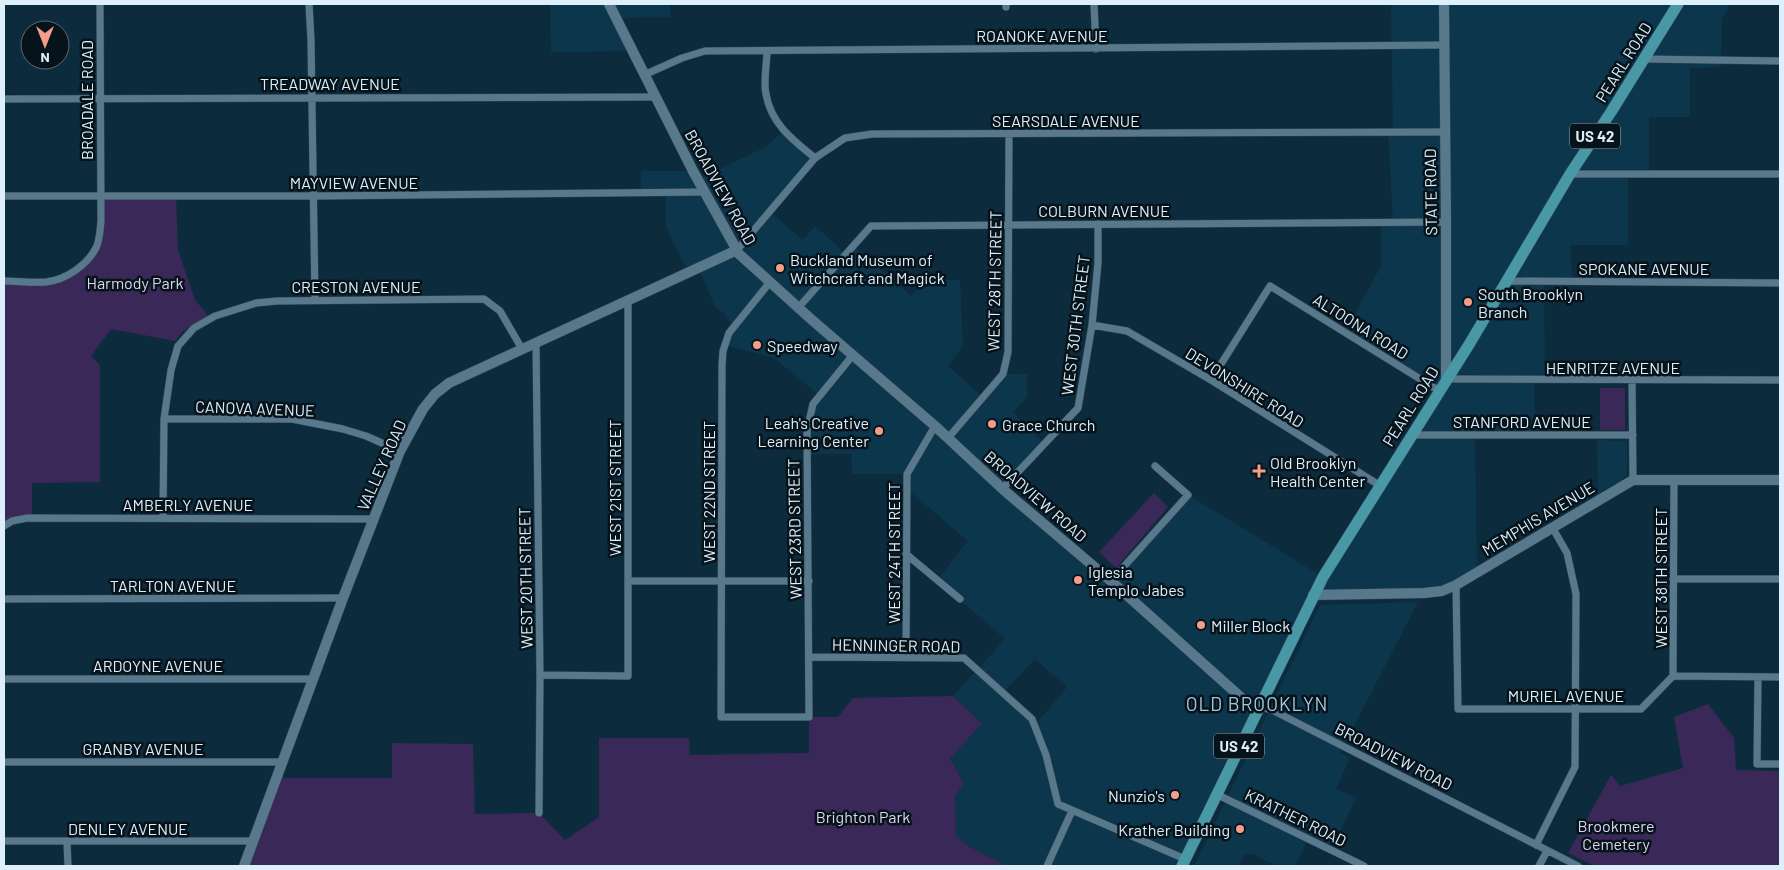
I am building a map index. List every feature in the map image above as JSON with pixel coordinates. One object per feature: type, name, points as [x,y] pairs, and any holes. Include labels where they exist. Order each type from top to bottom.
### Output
[{"type":"main road","name":"BROADVIEW ROAD","points":[[609,4],[736,250],[798,308],[935,426],[1002,489],[1111,582],[1245,701],[1259,706]]},
{"type":"main road","name":"STATE ROAD","points":[[1444,4],[1446,380]]},
{"type":"main road","name":"PEARL ROAD","points":[[1184,863],[1313,595],[1438,390],[1507,282],[1570,174],[1678,4]]},
{"type":"main road","name":"VALLEY ROAD","points":[[244,866],[373,519],[400,451],[423,409],[435,394],[449,383],[736,250]]},
{"type":"main road","points":[[1632,480],[1780,480]]},
{"type":"main road","name":"MEMPHIS AVENUE","points":[[1313,595],[1442,591],[1456,585],[1632,480]]},
{"type":"street","name":"BROADALE ROAD","points":[[4,281],[47,282],[64,277],[91,256],[99,240],[101,222],[100,4]]},
{"type":"street","points":[[309,4],[315,300]]},
{"type":"street","points":[[1094,4],[1096,49]]},
{"type":"street","name":"ROANOKE AVENUE","points":[[644,75],[682,58],[705,51],[1444,45]]},
{"type":"street","points":[[767,51],[765,93],[771,113],[779,126],[815,158]]},
{"type":"street","points":[[1643,58],[1780,61]]},
{"type":"street","name":"TREADWAY AVENUE","points":[[4,99],[656,97]]},
{"type":"street","name":"SEARSDALE AVENUE","points":[[736,250],[815,158],[845,138],[872,134],[1444,132]]},
{"type":"street","name":"WEST 28TH STREET","points":[[948,438],[1003,374],[1008,352],[1009,134]]},
{"type":"street","points":[[1570,174],[1780,174]]},
{"type":"street","name":"MAYVIEW AVENUE","points":[[4,196],[314,196],[705,192]]},
{"type":"street","name":"COLBURN AVENUE","points":[[798,308],[871,226],[1446,222]]},
{"type":"street","name":"WEST 30TH STREET","points":[[1002,489],[1078,408],[1092,325],[1098,263],[1098,224]]},
{"type":"street","name":"WEST 22ND STREET","points":[[770,282],[729,333],[723,351],[722,717],[809,717]]},
{"type":"street","name":"SPOKANE AVENUE","points":[[1507,282],[1780,282]]},
{"type":"street","name":"ALTOONA ROAD","points":[[1211,380],[1270,286],[1438,390]]},
{"type":"street","name":"CRESTON AVENUE","points":[[164,419],[171,370],[178,346],[194,328],[215,316],[256,303],[315,300],[484,299],[500,311],[522,349]]},
{"type":"street","name":"WEST 21ST STREET","points":[[540,675],[628,676],[628,301]]},
{"type":"street","name":"DEVONSHIRE ROAD","points":[[1092,325],[1127,331],[1211,380],[1379,486]]},
{"type":"street","name":"WEST 20TH STREET","points":[[536,343],[540,675],[539,813]]},
{"type":"street","name":"WEST 23RD STREET","points":[[809,717],[807,430],[813,404],[853,355]]},
{"type":"street","name":"HENRITZE AVENUE","points":[[1446,380],[1780,380]]},
{"type":"street","points":[[1632,380],[1632,480]]},
{"type":"street","points":[[163,517],[164,419]]},
{"type":"street","name":"CANOVA AVENUE","points":[[164,419],[292,419],[343,429],[366,436],[400,451]]},
{"type":"street","name":"WEST 24TH STREET","points":[[906,657],[907,474],[935,426]]},
{"type":"street","name":"STANFORD AVENUE","points":[[1411,435],[1633,435]]},
{"type":"street","points":[[1111,582],[1188,495],[1154,466]]},
{"type":"street","name":"WEST 38TH STREET","points":[[1673,676],[1674,480]]},
{"type":"street","name":"AMBERLY AVENUE","points":[[4,526],[12,521],[27,518],[373,519]]},
{"type":"street","points":[[1536,845],[1575,767],[1576,594],[1567,554],[1552,527]]},
{"type":"street","points":[[906,554],[960,599]]},
{"type":"street","points":[[1673,579],[1780,580]]},
{"type":"street","points":[[628,581],[809,581]]},
{"type":"street","name":"MURIEL AVENUE","points":[[1456,585],[1458,709],[1641,709],[1673,676]]},
{"type":"street","name":"TARLTON AVENUE","points":[[4,599],[343,598]]},
{"type":"street","name":"HENNINGER ROAD","points":[[809,657],[964,658],[1032,719],[1046,756],[1058,804],[1184,863]]},
{"type":"street","points":[[1673,676],[1780,677]]},
{"type":"street","points":[[1758,677],[1757,764],[1780,764]]},
{"type":"street","name":"ARDOYNE AVENUE","points":[[4,679],[313,679]]},
{"type":"street","name":"BROADVIEW ROAD","points":[[1259,706],[1274,711],[1578,866]]},
{"type":"street","name":"GRANBY AVENUE","points":[[4,762],[283,762]]},
{"type":"street","name":"KRATHER ROAD","points":[[1216,794],[1364,866]]},
{"type":"street","points":[[1047,866],[1072,810]]},
{"type":"street","name":"DENLEY AVENUE","points":[[4,842],[252,841]]},
{"type":"street","points":[[67,842],[68,866]]},
{"type":"street","points":[[1539,866],[1547,851]]},
{"type":"shaded area","points":[[550,4],[670,4],[671,17],[617,18],[633,51],[551,52]]},
{"type":"shaded area","points":[[1391,4],[1730,4],[1722,18],[1721,67],[1690,68],[1690,117],[1649,117],[1649,174],[1628,174],[1628,245],[1571,245],[1572,282],[1544,282],[1545,380],[1534,381],[1535,435],[1475,435],[1477,572],[1442,591],[1313,595],[1182,866],[1007,866],[970,847],[956,836],[955,796],[964,782],[950,759],[982,723],[953,696],[1005,639],[937,580],[968,541],[907,489],[906,474],[852,474],[851,454],[807,454],[807,430],[820,396],[774,358],[725,345],[733,328],[724,313],[715,307],[699,269],[689,273],[666,227],[666,193],[641,193],[641,171],[693,171],[698,179],[764,148],[784,131],[815,158],[770,212],[803,240],[815,226],[845,253],[853,245],[911,296],[927,280],[960,280],[963,346],[948,366],[983,397],[1003,374],[1027,374],[1027,397],[1013,413],[1044,443],[1002,489],[1111,581],[1188,495],[1323,577],[1438,390],[1345,332],[1381,266],[1381,222],[1393,222],[1388,132],[1393,132]],"holes":[[[1035,659],[1067,687],[1035,725],[1003,693]]]},
{"type":"shaded area","points":[[1597,440],[1627,441],[1627,475],[1598,494]]},
{"type":"shaded area","points":[[1418,602],[1340,753],[1350,758],[1336,789],[1356,798],[1333,846],[1310,835],[1295,866],[1278,866],[1252,854],[1244,855],[1239,866],[1194,866],[1320,605]]},
{"type":"green space","name":"Harmody Park","points":[[100,195],[176,196],[178,250],[195,300],[208,315],[182,332],[175,341],[111,329],[91,356],[100,365],[100,482],[32,483],[32,518],[4,526],[4,281],[55,280],[73,273],[97,247]]},
{"type":"green space","points":[[1600,388],[1625,388],[1625,430],[1600,430]]},
{"type":"green space","points":[[1154,493],[1168,507],[1116,568],[1099,552]]},
{"type":"green space","name":"Brighton Park","points":[[953,696],[982,723],[950,759],[964,783],[955,796],[956,836],[970,847],[1007,866],[244,866],[276,778],[392,778],[392,743],[473,744],[475,814],[539,813],[565,840],[599,817],[599,738],[689,738],[690,755],[809,753],[809,717],[838,717],[853,698]]},
{"type":"green space","name":"Brookmere Cemetery","points":[[1708,704],[1734,738],[1736,770],[1780,771],[1780,866],[1595,866],[1568,853],[1611,775],[1620,786],[1683,768],[1674,717]]},
{"type":"place","name":"Buckland Museum of Witchcraft and Magick","points":[[780,268]]},
{"type":"place","name":"South Brooklyn Branch","points":[[1468,302]]},
{"type":"place","name":"Speedway","points":[[757,345]]},
{"type":"place","name":"Grace Church","points":[[992,424]]},
{"type":"place","name":"Leah's Creative Learning Center","points":[[879,431]]},
{"type":"place","name":"Old Brooklyn Health Center","points":[[1259,471]]},
{"type":"place","name":"Iglesia Templo Jabes","points":[[1078,580]]},
{"type":"place","name":"Miller Block","points":[[1201,625]]},
{"type":"place","name":"Nunzio's","points":[[1175,795]]},
{"type":"place","name":"Krather Building","points":[[1240,829]]},
{"type":"district","name":"OLD BROOKLYN","points":[[1257,703]]}]
